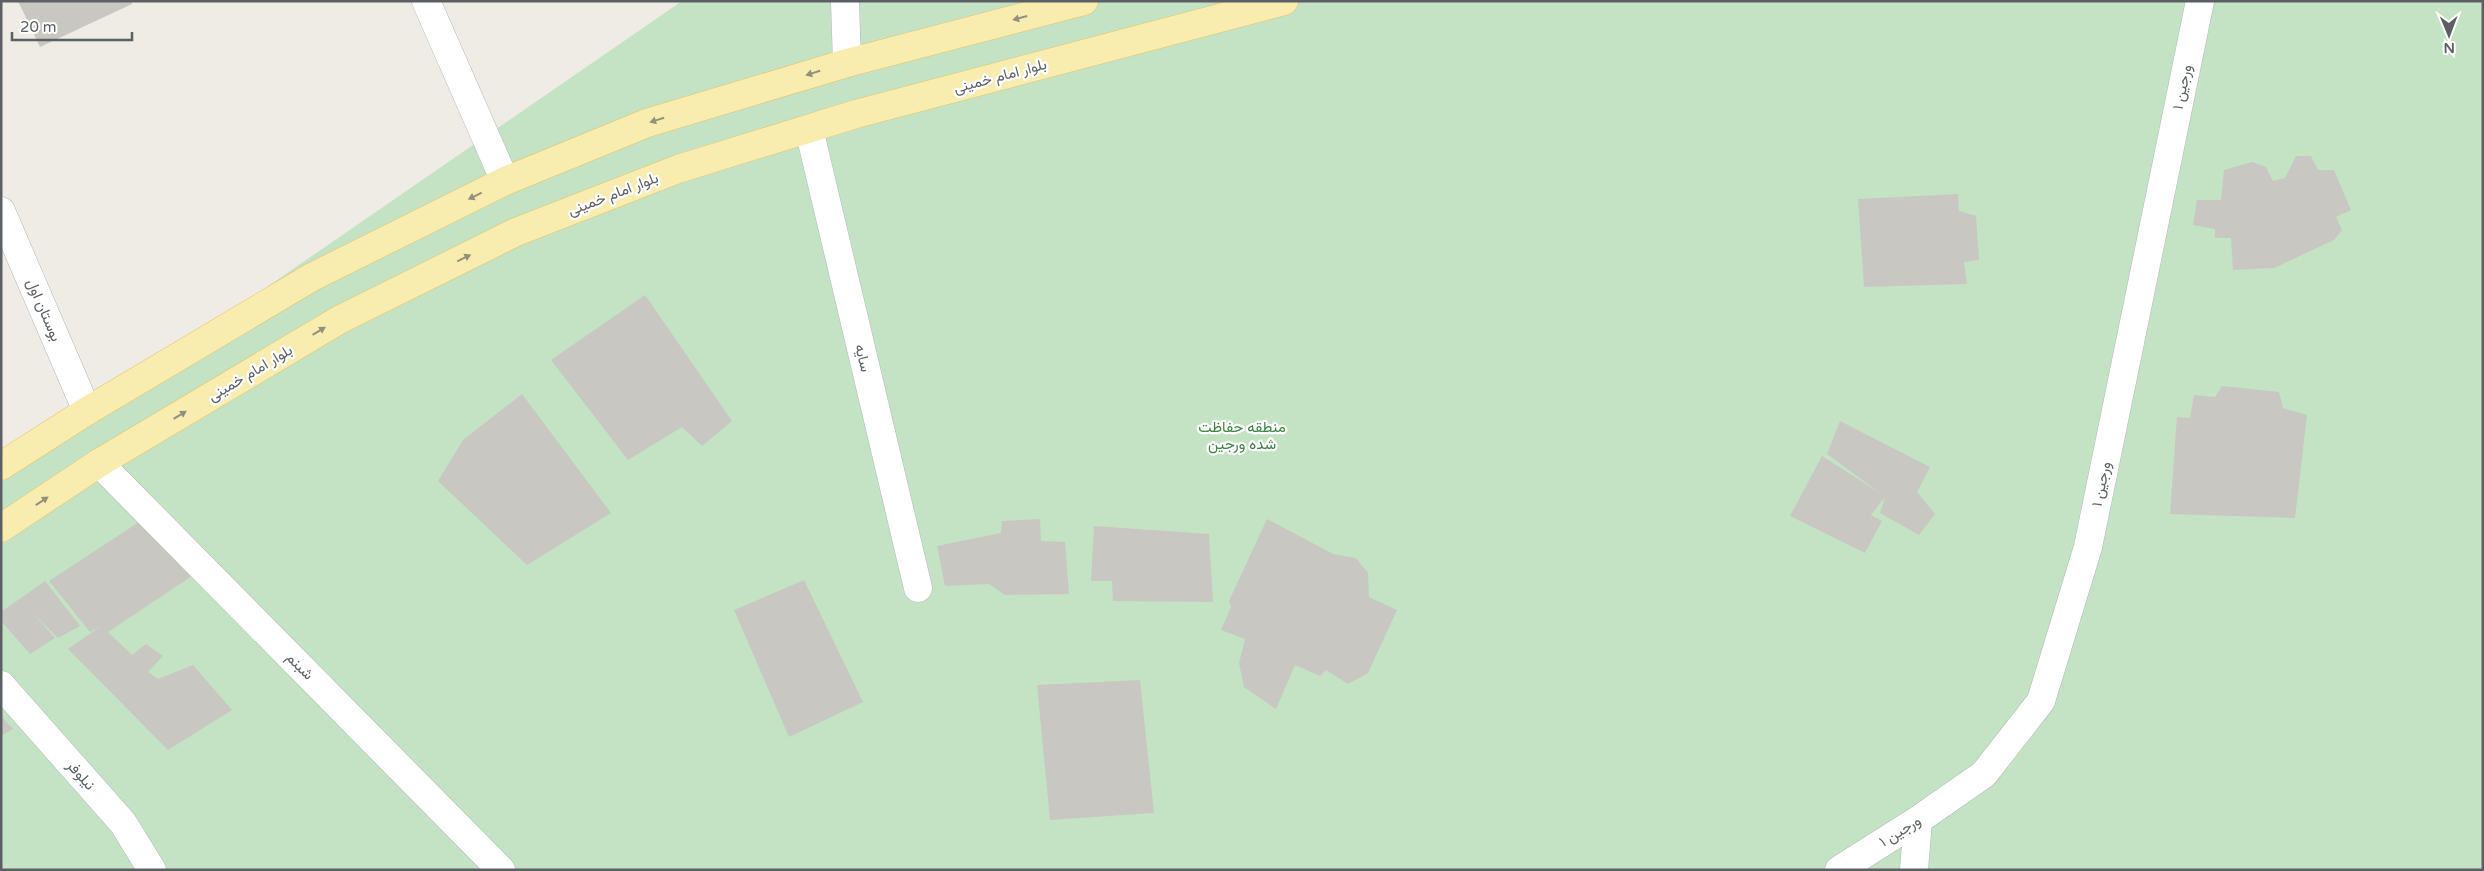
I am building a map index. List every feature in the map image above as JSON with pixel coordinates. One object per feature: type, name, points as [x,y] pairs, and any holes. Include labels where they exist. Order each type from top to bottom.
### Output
[{"type":"main road","points":[[1,466],[87,411],[312,277],[505,181],[647,123],[846,63],[1058,5],[1084,1]]},
{"type":"main road","name":"بلوار امام خمینی","points":[[1,528],[99,463],[339,320],[516,232],[678,169],[809,129],[1284,1]]},
{"type":"street","points":[[426,1],[505,181]]},
{"type":"street","points":[[845,1],[846,63]]},
{"type":"street","name":"ورجین ۱","points":[[1839,870],[1918,820],[1984,774],[2041,701],[2088,547],[2200,1]]},
{"type":"street","name":"سایه","points":[[809,129],[918,588]]},
{"type":"street","name":"بوستان اول","points":[[1,211],[87,411]]},
{"type":"street","name":"شبنم","points":[[99,463],[501,870]]},
{"type":"street","name":"نیلوفر","points":[[1,685],[123,823],[152,870]]},
{"type":"street","points":[[1914,870],[1918,820]]},
{"type":"green space","name":"منطقه حفاظت شده ورجین","points":[[682,1],[2483,1],[2483,870],[1,870],[1,455],[87,411]]},
{"type":"building","points":[[18,1],[131,1],[132,4],[40,47]]},
{"type":"building","points":[[2296,156],[2311,156],[2318,170],[2334,170],[2351,210],[2336,217],[2342,230],[2334,240],[2274,268],[2233,270],[2231,238],[2215,238],[2215,229],[2193,225],[2197,200],[2221,200],[2224,170],[2252,162],[2266,167],[2273,181],[2285,178]]},
{"type":"building","points":[[1958,194],[1959,211],[1976,216],[1979,260],[1964,262],[1967,284],[1864,287],[1858,199]]},
{"type":"building","points":[[645,295],[732,421],[702,446],[682,427],[628,460],[551,360]]},
{"type":"building","points":[[2222,386],[2279,392],[2283,408],[2307,415],[2295,518],[2170,514],[2177,417],[2190,418],[2194,395],[2215,397]]},
{"type":"building","points":[[522,394],[611,513],[527,565],[438,481],[463,440]]},
{"type":"building","points":[[1840,421],[1930,467],[1917,492],[1935,514],[1919,535],[1880,513],[1885,497],[1871,515],[1882,521],[1865,553],[1790,516],[1822,456],[1880,493],[1827,454]]},
{"type":"building","points":[[145,518],[198,572],[108,632],[132,655],[146,644],[163,656],[148,672],[158,679],[193,665],[232,710],[168,750],[68,649],[101,626],[90,632],[49,581]]},
{"type":"building","points":[[1040,519],[1041,541],[1065,542],[1069,594],[1005,595],[989,584],[945,586],[937,546],[1001,533],[1002,521]]},
{"type":"building","points":[[1267,519],[1333,554],[1356,558],[1368,573],[1369,597],[1397,610],[1368,673],[1348,684],[1326,670],[1320,676],[1295,665],[1276,709],[1244,687],[1239,663],[1245,639],[1221,630],[1231,607],[1229,601]]},
{"type":"building","points":[[1094,526],[1209,534],[1213,602],[1113,601],[1112,581],[1091,581]]},
{"type":"building","points":[[804,580],[863,702],[789,737],[734,610]]},
{"type":"building","points":[[45,581],[80,626],[58,638],[34,614],[55,638],[30,654],[1,621],[1,612]]},
{"type":"building","points":[[1140,680],[1154,813],[1050,820],[1037,685]]},
{"type":"building","points":[[1,716],[13,729],[1,736]]}]
